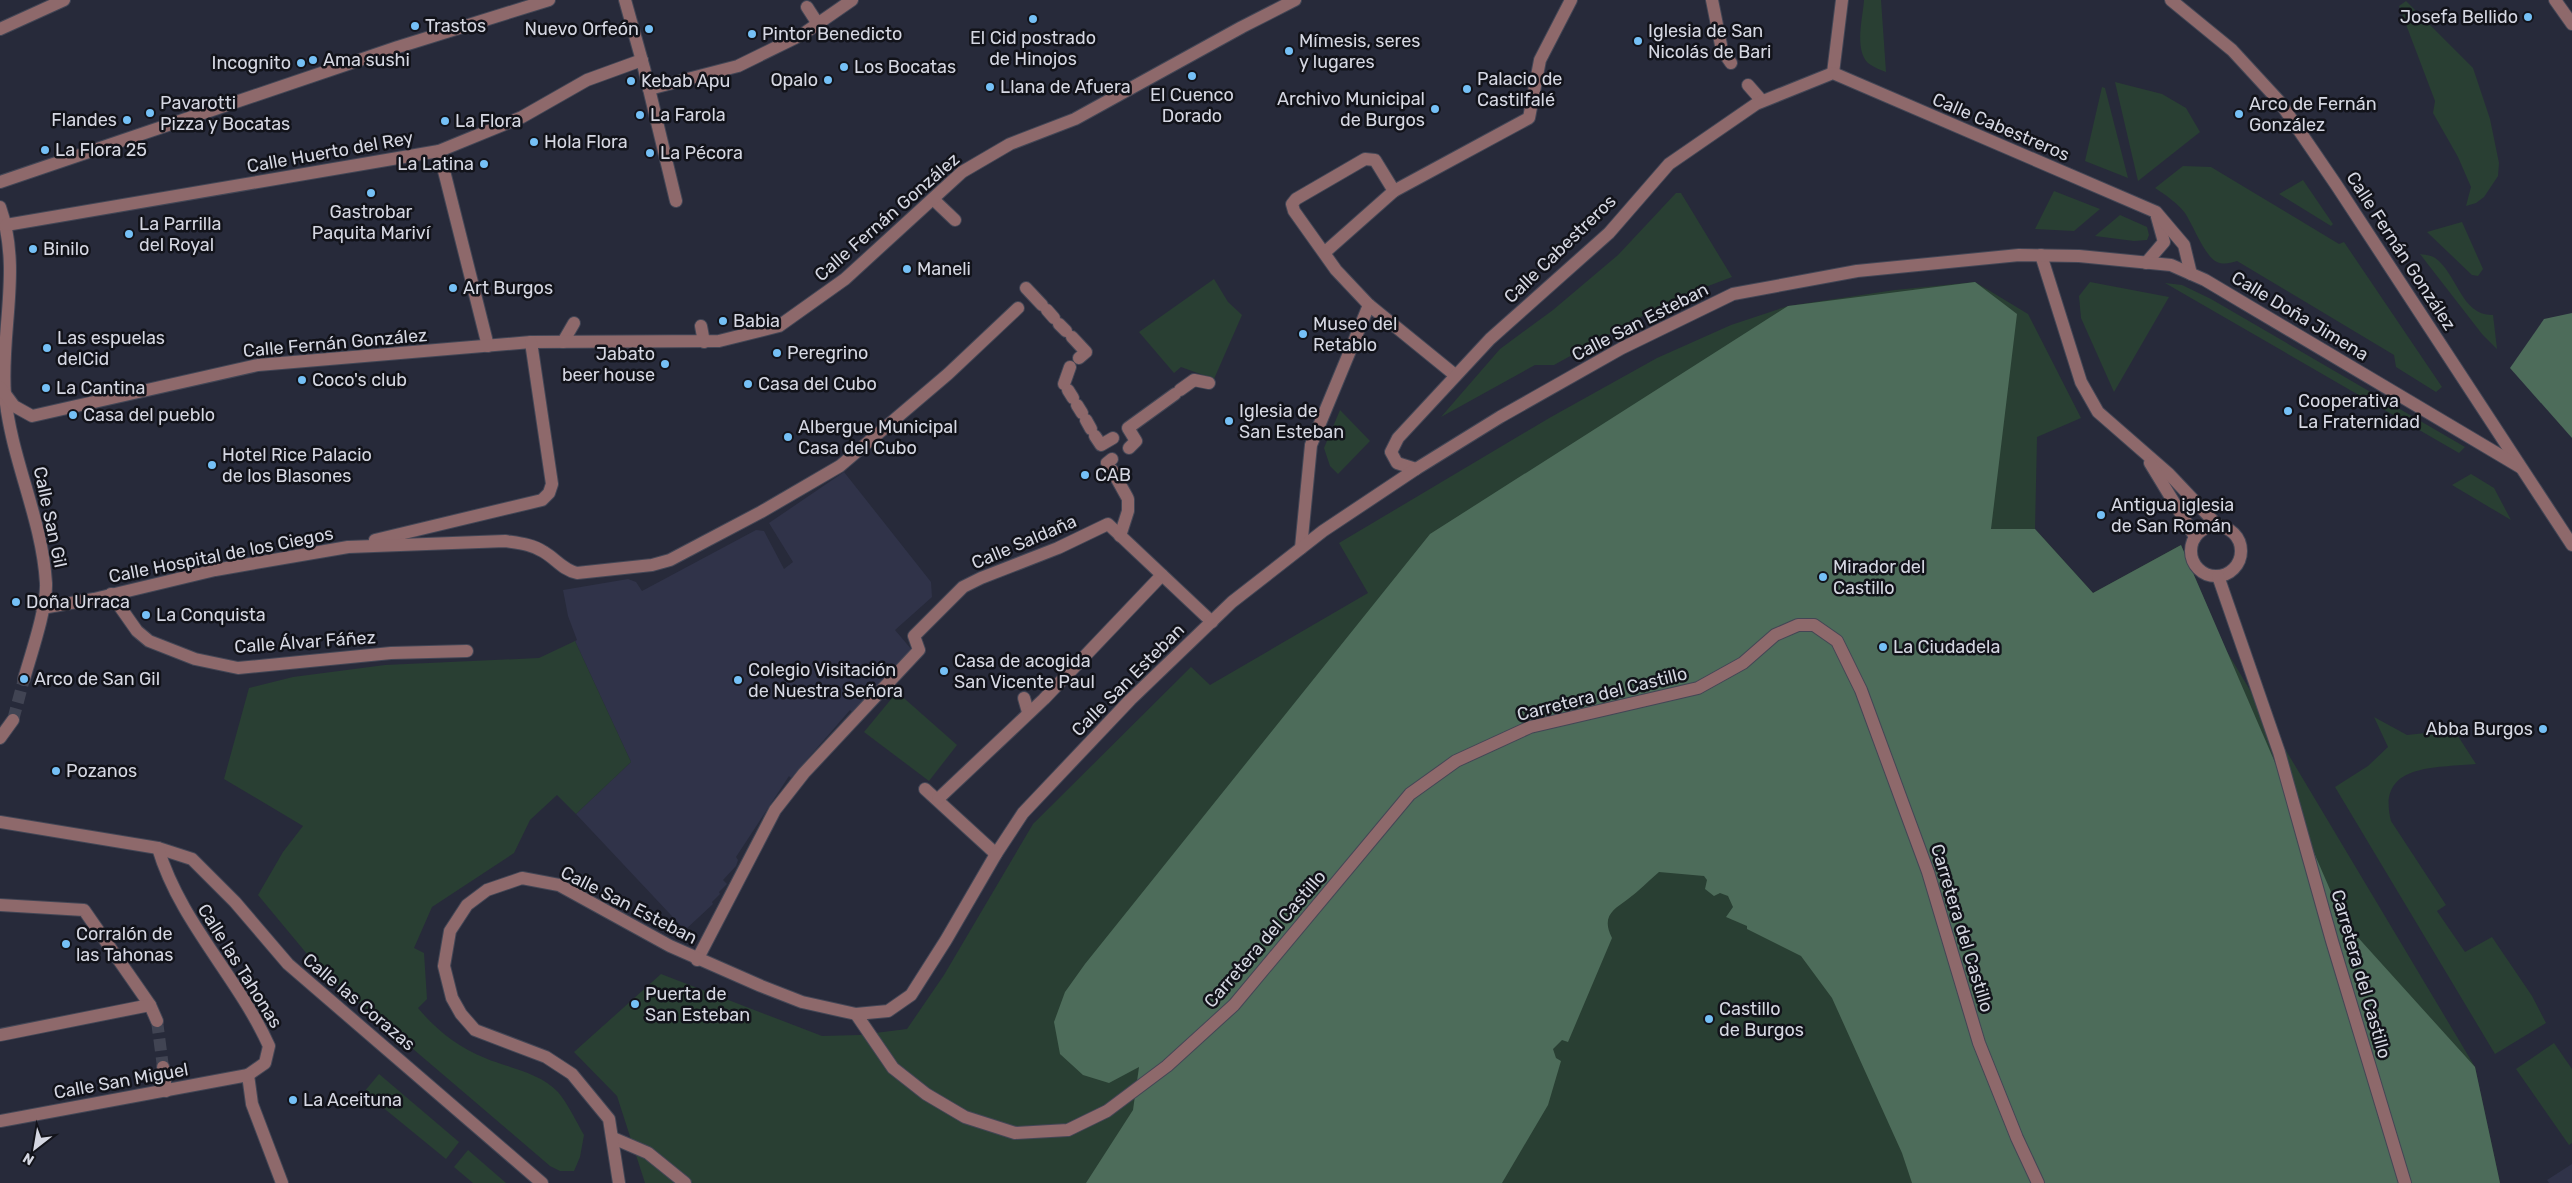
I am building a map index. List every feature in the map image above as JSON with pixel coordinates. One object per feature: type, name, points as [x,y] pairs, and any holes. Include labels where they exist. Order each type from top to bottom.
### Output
[{"type":"street","points":[[0,29],[64,0]]},
{"type":"street","points":[[0,182],[398,47],[549,0]]},
{"type":"street","points":[[625,0],[642,60],[676,201]]},
{"type":"street","points":[[649,89],[738,66],[803,34],[852,0]]},
{"type":"street","name":"Calle Fernán González","points":[[2,390],[14,406],[32,416],[258,364],[531,342],[704,342],[744,336],[785,322],[845,279],[934,200],[962,172],[1010,144],[1075,120],[1242,27],[1296,0]]},
{"type":"street","points":[[1324,253],[1394,191],[1529,118],[1540,60],[1571,0]]},
{"type":"street","points":[[1712,0],[1722,50],[1730,63]]},
{"type":"street","points":[[1833,73],[1842,0]]},
{"type":"street","name":"Calle Fernán González","points":[[2171,0],[2232,50],[2279,102],[2337,186],[2572,545]]},
{"type":"street","points":[[2554,0],[2572,24]]},
{"type":"street","points":[[807,7],[818,24]]},
{"type":"street","name":"Calle Huerto del Rey","points":[[6,225],[439,151],[522,117],[587,80],[642,60]]},
{"type":"street","name":"Calle Cabestreros","points":[[1416,469],[1397,463],[1391,452],[1398,438],[1490,339],[1609,233],[1670,164],[1762,101],[1833,73],[2156,212],[2184,245],[2191,274]]},
{"type":"street","points":[[1748,85],[1762,101]]},
{"type":"street","points":[[439,151],[488,346]]},
{"type":"street","points":[[1394,191],[1375,160],[1370,159],[1296,199],[1292,204],[1294,211],[1336,270],[1370,306],[1455,376]]},
{"type":"street","points":[[934,200],[955,220]]},
{"type":"street","name":"Calle San Gil","points":[[0,207],[10,242],[2,390],[8,419],[34,510],[46,584],[42,608],[24,679]]},
{"type":"street","points":[[2146,263],[2164,242],[2156,212]]},
{"type":"street","name":"Calle San Esteban","points":[[619,1183],[613,1138],[608,1119],[592,1096],[560,1064],[474,1030],[461,1014],[452,998],[444,966],[450,931],[467,905],[487,890],[522,878],[559,885],[697,960],[802,1002],[856,1014],[888,1011],[911,995],[946,940],[996,854],[1023,813],[1130,700],[1232,602],[1323,531],[1416,469],[1500,417],[1622,348],[1733,294],[1857,271],[2019,255],[2041,256]]},
{"type":"street","points":[[2041,256],[2081,382],[2098,412],[2190,495],[2219,527],[2233,533],[2238,540],[2240,556],[2232,570],[2218,576],[2209,575],[2196,566],[2191,550],[2195,538],[2203,530],[2219,527]]},
{"type":"street","name":"Calle Doña Jimena","points":[[2041,256],[2079,256],[2171,265],[2206,280],[2520,468]]},
{"type":"street","name":"Calle Hospital de los Ciegos","points":[[348,547],[505,541],[526,544],[544,551],[568,571],[577,573],[670,560],[761,512],[840,466],[948,374],[1020,306],[1029,291],[1086,352],[1079,358]]},
{"type":"street","points":[[1301,548],[1311,445],[1370,306]]},
{"type":"street","points":[[563,342],[574,323]]},
{"type":"street","points":[[701,326],[704,342]]},
{"type":"street","name":"Calle Hospital de los Ciegos","points":[[42,608],[215,570],[348,547],[542,500],[549,493],[552,484],[531,342]]},
{"type":"street","points":[[1070,367],[1079,410],[1101,445],[1194,380],[1209,383]]},
{"type":"street","points":[[1120,433],[1136,441],[1117,458],[1128,498],[1128,511],[1120,536]]},
{"type":"street","points":[[2145,455],[2195,538]]},
{"type":"street","name":"Calle Saldaña","points":[[697,960],[775,810],[804,773],[919,650],[914,636],[963,588],[988,575],[1058,548],[1108,524],[1212,622]]},
{"type":"street","points":[[938,799],[1028,712],[1044,699],[1162,574]]},
{"type":"street","name":"Carretera del Castillo","points":[[2218,576],[2279,752],[2332,941],[2405,1183]]},
{"type":"street","name":"Calle Álvar Fáñez","points":[[112,594],[136,631],[149,641],[195,659],[238,668],[391,653],[467,651]]},
{"type":"street","name":"Carretera del Castillo","points":[[856,1014],[893,1068],[926,1094],[965,1117],[1015,1133],[1068,1130],[1107,1111],[1167,1066],[1234,1005],[1410,794],[1456,761],[1530,727],[1698,688],[1743,663],[1775,635],[1798,625],[1814,625],[1838,641],[1861,690],[1928,872],[1979,1042],[2017,1138],[2038,1183]]},
{"type":"street","points":[[1024,698],[1028,712]]},
{"type":"street","points":[[0,738],[13,720]]},
{"type":"street","points":[[925,789],[996,854]]},
{"type":"street","name":"Calle las Corazas","points":[[0,822],[158,848],[192,859],[235,902],[288,964],[542,1183]]},
{"type":"street","name":"Calle las Tahonas","points":[[158,848],[164,870],[183,908],[256,1017],[269,1046],[265,1063],[248,1076]]},
{"type":"street","points":[[0,906],[84,910],[150,1005],[157,1022]]},
{"type":"street","points":[[0,1035],[150,1005]]},
{"type":"street","points":[[163,1067],[166,1091]]},
{"type":"street","points":[[248,1076],[252,1104],[282,1183]]},
{"type":"street","name":"Calle San Miguel","points":[[0,1121],[248,1076]]},
{"type":"street","points":[[613,1138],[648,1153],[685,1183]]},
{"type":"shaded area","name":"Colegio Visitación de Nuestra Señora","points":[[844,472],[931,582],[932,597],[895,630],[912,650],[853,713],[850,710],[791,778],[789,776],[736,857],[738,860],[736,866],[723,880],[727,884],[712,902],[713,904],[685,930],[576,814],[631,762],[575,641],[577,640],[568,616],[563,590],[628,579],[636,582],[642,591],[756,530],[764,531],[784,569],[793,562],[769,523]]},
{"type":"shaded area","points":[[2572,1164],[2572,1183],[2549,1183],[2547,1180]]},
{"type":"green space","points":[[1864,0],[1881,0],[1886,72],[1868,63],[1861,50],[1860,33]]},
{"type":"green space","points":[[2406,1],[2473,68],[2490,119],[2499,163],[2498,176],[2484,197],[2476,203],[2466,206],[2471,187],[2458,157],[2433,113],[2435,101],[2399,6]]},
{"type":"green space","points":[[2115,82],[2162,94],[2186,108],[2200,132],[2138,181]]},
{"type":"green space","points":[[2102,87],[2105,88],[2128,178],[2085,161]]},
{"type":"green space","points":[[2183,166],[2211,167],[2339,244],[2344,242],[2442,387],[2436,392],[2396,367],[2394,355],[2237,261],[2222,263],[2213,259],[2208,254],[2185,213],[2171,199],[2155,188]]},
{"type":"green space","points":[[2303,180],[2333,224],[2331,226],[2279,194]]},
{"type":"green space","points":[[2054,191],[2100,209],[2074,231],[2035,229]]},
{"type":"green space","points":[[1676,193],[1681,193],[1732,277],[1687,294],[1648,313],[1554,365],[1535,365],[1441,417],[1500,349],[1553,310],[1618,255]]},
{"type":"green space","points":[[2120,215],[2147,227],[2149,235],[2147,240],[2134,241],[2095,236]]},
{"type":"green space","points":[[2462,222],[2483,269],[2478,276],[2472,275],[2427,232]]},
{"type":"green space","points":[[2420,254],[2433,257],[2442,265],[2466,301],[2474,309],[2493,315],[2497,349],[2482,334]]},
{"type":"green space","points":[[1214,279],[1228,302],[1242,315],[1214,379],[1181,367],[1174,373],[1139,332]]},
{"type":"green space","points":[[1975,282],[2028,314],[2081,418],[2037,437],[2035,529],[2093,593],[2181,545],[2226,650],[2475,1067],[2500,1183],[645,1183],[617,1096],[574,1052],[661,974],[822,1036],[859,1035],[907,1029],[944,975],[1033,824],[1191,667],[1210,685],[1368,593],[1339,543],[1551,417],[1657,358],[1731,325],[1788,306],[1895,290]]},
{"type":"green space","points":[[1975,282],[2017,314],[1991,529],[2035,529],[2093,593],[2181,545],[2344,922],[2475,1067],[2500,1183],[1912,1183],[1902,1153],[1832,998],[1801,956],[1747,929],[1747,926],[1726,917],[1733,907],[1728,896],[1720,893],[1714,896],[1705,889],[1707,880],[1704,876],[1659,872],[1610,914],[1608,924],[1612,938],[1568,1042],[1562,1040],[1553,1049],[1556,1058],[1561,1061],[1548,1105],[1502,1183],[1086,1183],[1133,1110],[1139,1067],[1109,1083],[1083,1075],[1060,1054],[1054,1022],[1065,992],[1085,964],[1430,534],[1788,306]]},
{"type":"green space","points":[[2090,282],[2169,297],[2114,392],[2081,318],[2079,296]]},
{"type":"green space","points":[[2165,283],[2182,285],[2211,299],[2465,447],[2459,453]]},
{"type":"green space","points":[[2572,313],[2572,438],[2510,368],[2544,319]]},
{"type":"green space","points":[[1340,410],[1370,441],[1338,474],[1330,466],[1324,448]]},
{"type":"green space","points":[[2471,474],[2494,488],[2511,520],[2452,485]]},
{"type":"green space","points":[[575,641],[631,762],[576,814],[557,795],[530,820],[514,853],[432,907],[414,948],[424,953],[427,999],[418,1008],[432,1024],[448,1037],[475,1054],[523,1071],[542,1080],[558,1092],[565,1102],[584,1135],[580,1157],[574,1171],[560,1171],[550,1166],[337,984],[312,960],[258,895],[283,852],[303,826],[224,779],[249,688],[293,677],[385,665],[539,658]]},
{"type":"green space","points":[[897,692],[957,745],[929,781],[864,732]]},
{"type":"green space","points":[[2374,717],[2407,735],[2454,730],[2476,764],[2428,768],[2413,772],[2401,779],[2392,788],[2389,802],[2391,821],[2446,905],[2437,911],[2465,952],[2492,937],[2532,996],[2546,1023],[2495,1054],[2335,787],[2368,766],[2388,747]]},
{"type":"green space","points":[[2554,1043],[2572,1069],[2572,1143],[2569,1145],[2516,1069]]},
{"type":"green space","points":[[379,1074],[459,1142],[446,1159],[364,1092]]},
{"type":"green space","points":[[468,1150],[506,1183],[473,1183],[454,1167]]},
{"type":"tunnel","points":[[13,720],[24,679]]},
{"type":"tunnel","points":[[157,1021],[163,1067]]},
{"type":"place","name":"Josefa Bellido","points":[[2528,17]]},
{"type":"place","name":"El Cid postrado de Hinojos","points":[[1033,19]]},
{"type":"place","name":"Trastos","points":[[415,26]]},
{"type":"place","name":"Nuevo Orfeón","points":[[649,29]]},
{"type":"place","name":"Pintor Benedicto","points":[[752,34]]},
{"type":"place","name":"Iglesia de San Nicolás de Bari","points":[[1638,41]]},
{"type":"place","name":"Mímesis, seres y lugares","points":[[1289,51]]},
{"type":"place","name":"Ama sushi","points":[[313,60]]},
{"type":"place","name":"Incognito","points":[[301,63]]},
{"type":"place","name":"Los Bocatas","points":[[844,67]]},
{"type":"place","name":"El Cuenco Dorado","points":[[1192,76]]},
{"type":"place","name":"Opalo","points":[[828,80]]},
{"type":"place","name":"Kebab Apu","points":[[631,81]]},
{"type":"place","name":"Llana de Afuera","points":[[990,87]]},
{"type":"place","name":"Palacio de Castilfalé","points":[[1467,89]]},
{"type":"place","name":"Archivo Municipal de Burgos","points":[[1435,109]]},
{"type":"place","name":"Pavarotti Pizza y Bocatas","points":[[150,113]]},
{"type":"place","name":"Arco de Fernán González","points":[[2239,114]]},
{"type":"place","name":"La Farola","points":[[640,115]]},
{"type":"place","name":"Flandes","points":[[127,120]]},
{"type":"place","name":"La Flora","points":[[445,121]]},
{"type":"place","name":"Hola Flora","points":[[534,142]]},
{"type":"place","name":"La Flora 25","points":[[45,150]]},
{"type":"place","name":"La Pécora","points":[[650,153]]},
{"type":"place","name":"La Latina","points":[[484,164]]},
{"type":"place","name":"Gastrobar Paquita Mariví","points":[[371,193]]},
{"type":"place","name":"La Parrilla del Royal","points":[[129,234]]},
{"type":"place","name":"Binilo","points":[[33,249]]},
{"type":"place","name":"Maneli","points":[[907,269]]},
{"type":"place","name":"Art Burgos","points":[[453,288]]},
{"type":"place","name":"Babia","points":[[723,321]]},
{"type":"place","name":"Museo del Retablo","points":[[1303,334]]},
{"type":"place","name":"Las espuelas delCid","points":[[47,348]]},
{"type":"place","name":"Peregrino","points":[[777,353]]},
{"type":"place","name":"Jabato beer house","points":[[665,364]]},
{"type":"place","name":"Coco's club","points":[[302,380]]},
{"type":"place","name":"Casa del Cubo","points":[[748,384]]},
{"type":"place","name":"La Cantina","points":[[46,388]]},
{"type":"place","name":"Cooperativa La Fraternidad","points":[[2288,411]]},
{"type":"place","name":"Casa del pueblo","points":[[73,415]]},
{"type":"place","name":"Iglesia de San Esteban","points":[[1229,421]]},
{"type":"place","name":"Albergue Municipal Casa del Cubo","points":[[788,437]]},
{"type":"place","name":"Hotel Rice Palacio de los Blasones","points":[[212,465]]},
{"type":"place","name":"CAB","points":[[1085,475]]},
{"type":"place","name":"Antigua iglesia de San Román","points":[[2101,515]]},
{"type":"place","name":"Mirador del Castillo","points":[[1823,577]]},
{"type":"place","name":"Doña Urraca","points":[[16,602]]},
{"type":"place","name":"La Conquista","points":[[146,615]]},
{"type":"place","name":"La Ciudadela","points":[[1883,647]]},
{"type":"place","name":"Casa de acogida San Vicente Paul","points":[[944,671]]},
{"type":"place","name":"Arco de San Gil","points":[[24,679]]},
{"type":"place","name":"Colegio Visitación de Nuestra Señora","points":[[738,680]]},
{"type":"place","name":"Abba Burgos","points":[[2543,729]]},
{"type":"place","name":"Pozanos","points":[[56,771]]},
{"type":"place","name":"Corralón de las Tahonas","points":[[66,944]]},
{"type":"place","name":"Puerta de San Esteban","points":[[635,1004]]},
{"type":"place","name":"Castillo de Burgos","points":[[1709,1019]]},
{"type":"place","name":"La Aceituna","points":[[293,1100]]}]
